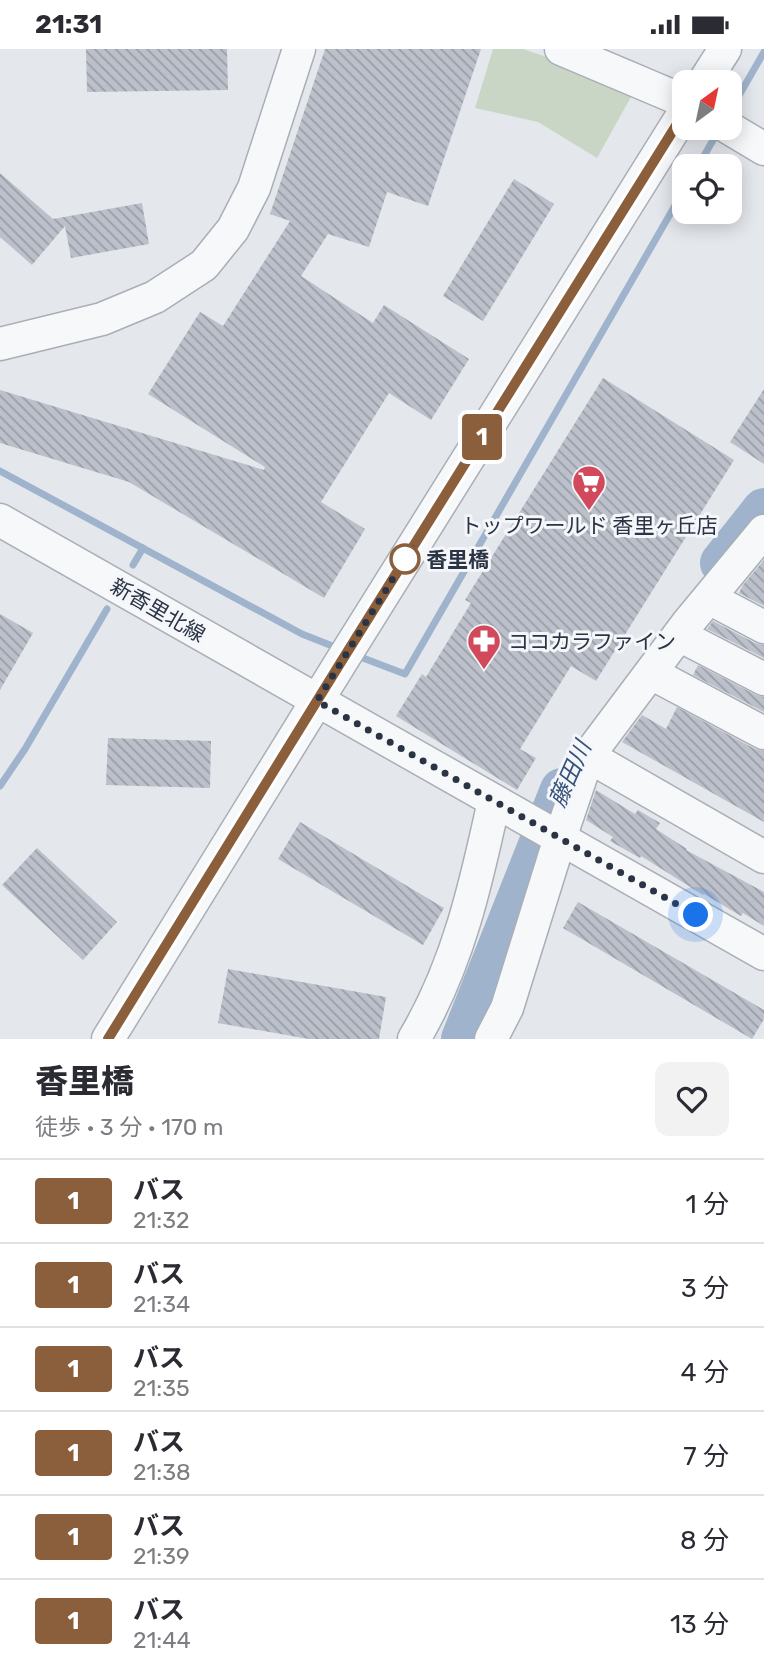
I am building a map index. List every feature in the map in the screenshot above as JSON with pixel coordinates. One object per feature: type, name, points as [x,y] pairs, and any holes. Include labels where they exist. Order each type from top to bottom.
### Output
[{"type":"street","points":[[0,344],[102,319],[155,297],[204,265],[233,229],[254,188],[299,49]]},
{"type":"street","points":[[561,49],[672,96]]},
{"type":"street","points":[[712,70],[725,49]]},
{"type":"street","points":[[108,1039],[672,132]]},
{"type":"street","points":[[742,136],[764,149]]},
{"type":"street","name":"新香里北線","points":[[0,520],[764,954]]},
{"type":"street","points":[[491,1039],[508,1008],[588,756],[709,598],[759,546]]},
{"type":"street","points":[[709,598],[764,627]]},
{"type":"street","points":[[679,635],[764,679]]},
{"type":"street","points":[[651,673],[764,733]]},
{"type":"street","points":[[588,756],[764,857]]},
{"type":"street","points":[[414,1039],[451,965],[469,910],[494,801]]},
{"type":"green space","points":[[493,49],[523,49],[565,63],[632,95],[597,158],[538,122],[475,108]]},
{"type":"building","points":[[86,49],[227,49],[228,90],[87,92]]},
{"type":"building","points":[[325,49],[481,49],[428,206],[387,192],[369,247],[328,234],[301,276],[373,323],[384,305],[469,359],[431,420],[389,393],[321,502],[365,529],[324,598],[129,482],[0,443],[0,390],[264,470],[265,467],[148,394],[200,312],[223,326],[290,221],[270,214]]},
{"type":"building","points":[[0,173],[53,219],[142,203],[149,244],[71,258],[65,226],[32,265],[0,237]]},
{"type":"building","points":[[514,179],[554,204],[483,321],[443,296]]},
{"type":"building","points":[[603,378],[734,460],[596,681],[571,666],[520,749],[536,758],[517,790],[396,716],[422,674],[426,677],[471,603],[465,600]]},
{"type":"building","points":[[764,389],[764,464],[730,442]]},
{"type":"building","points":[[764,560],[764,606],[739,593]]},
{"type":"building","points":[[0,614],[33,633],[0,690]]},
{"type":"building","points":[[713,621],[764,645],[764,658],[707,629]]},
{"type":"building","points":[[698,665],[764,697],[764,712],[693,675]]},
{"type":"building","points":[[677,707],[755,749],[764,751],[764,822],[622,742],[642,715],[666,729]]},
{"type":"building","points":[[108,738],[211,741],[210,788],[106,785]]},
{"type":"building","points":[[596,790],[635,814],[638,810],[660,823],[656,829],[686,850],[764,892],[764,926],[743,913],[741,916],[641,856],[640,858],[610,841],[613,837],[586,820]]},
{"type":"building","points":[[300,822],[444,908],[423,945],[278,859]]},
{"type":"building","points":[[37,848],[117,922],[83,960],[2,885]]},
{"type":"building","points":[[578,902],[764,1010],[764,1019],[752,1039],[563,928]]},
{"type":"building","points":[[228,969],[386,997],[379,1039],[309,1039],[218,1023]]},
{"type":"waterway","points":[[742,90],[764,52]]},
{"type":"waterway","points":[[705,154],[713,140]]},
{"type":"waterway","points":[[355,655],[405,674],[672,211]]},
{"type":"waterway","points":[[0,471],[302,634],[340,649]]},
{"type":"waterway","name":"藤田川","points":[[722,563],[764,510]]},
{"type":"waterway","points":[[133,565],[143,548]]},
{"type":"waterway","points":[[0,786],[25,749],[107,609]]},
{"type":"waterway","name":"藤田川","points":[[463,1039],[562,790]]},
{"type":"bus line","name":"1","points":[[108,1039],[672,132]]},
{"type":"place","name":"トップワールド 香里ヶ丘店","points":[[589,512]]},
{"type":"place","name":"香里橋","points":[[405,559]]},
{"type":"place","name":"ココカラファイン","points":[[484,671]]},
{"type":"route","points":[[405,559],[412,548],[317,701],[696,915]]}]
